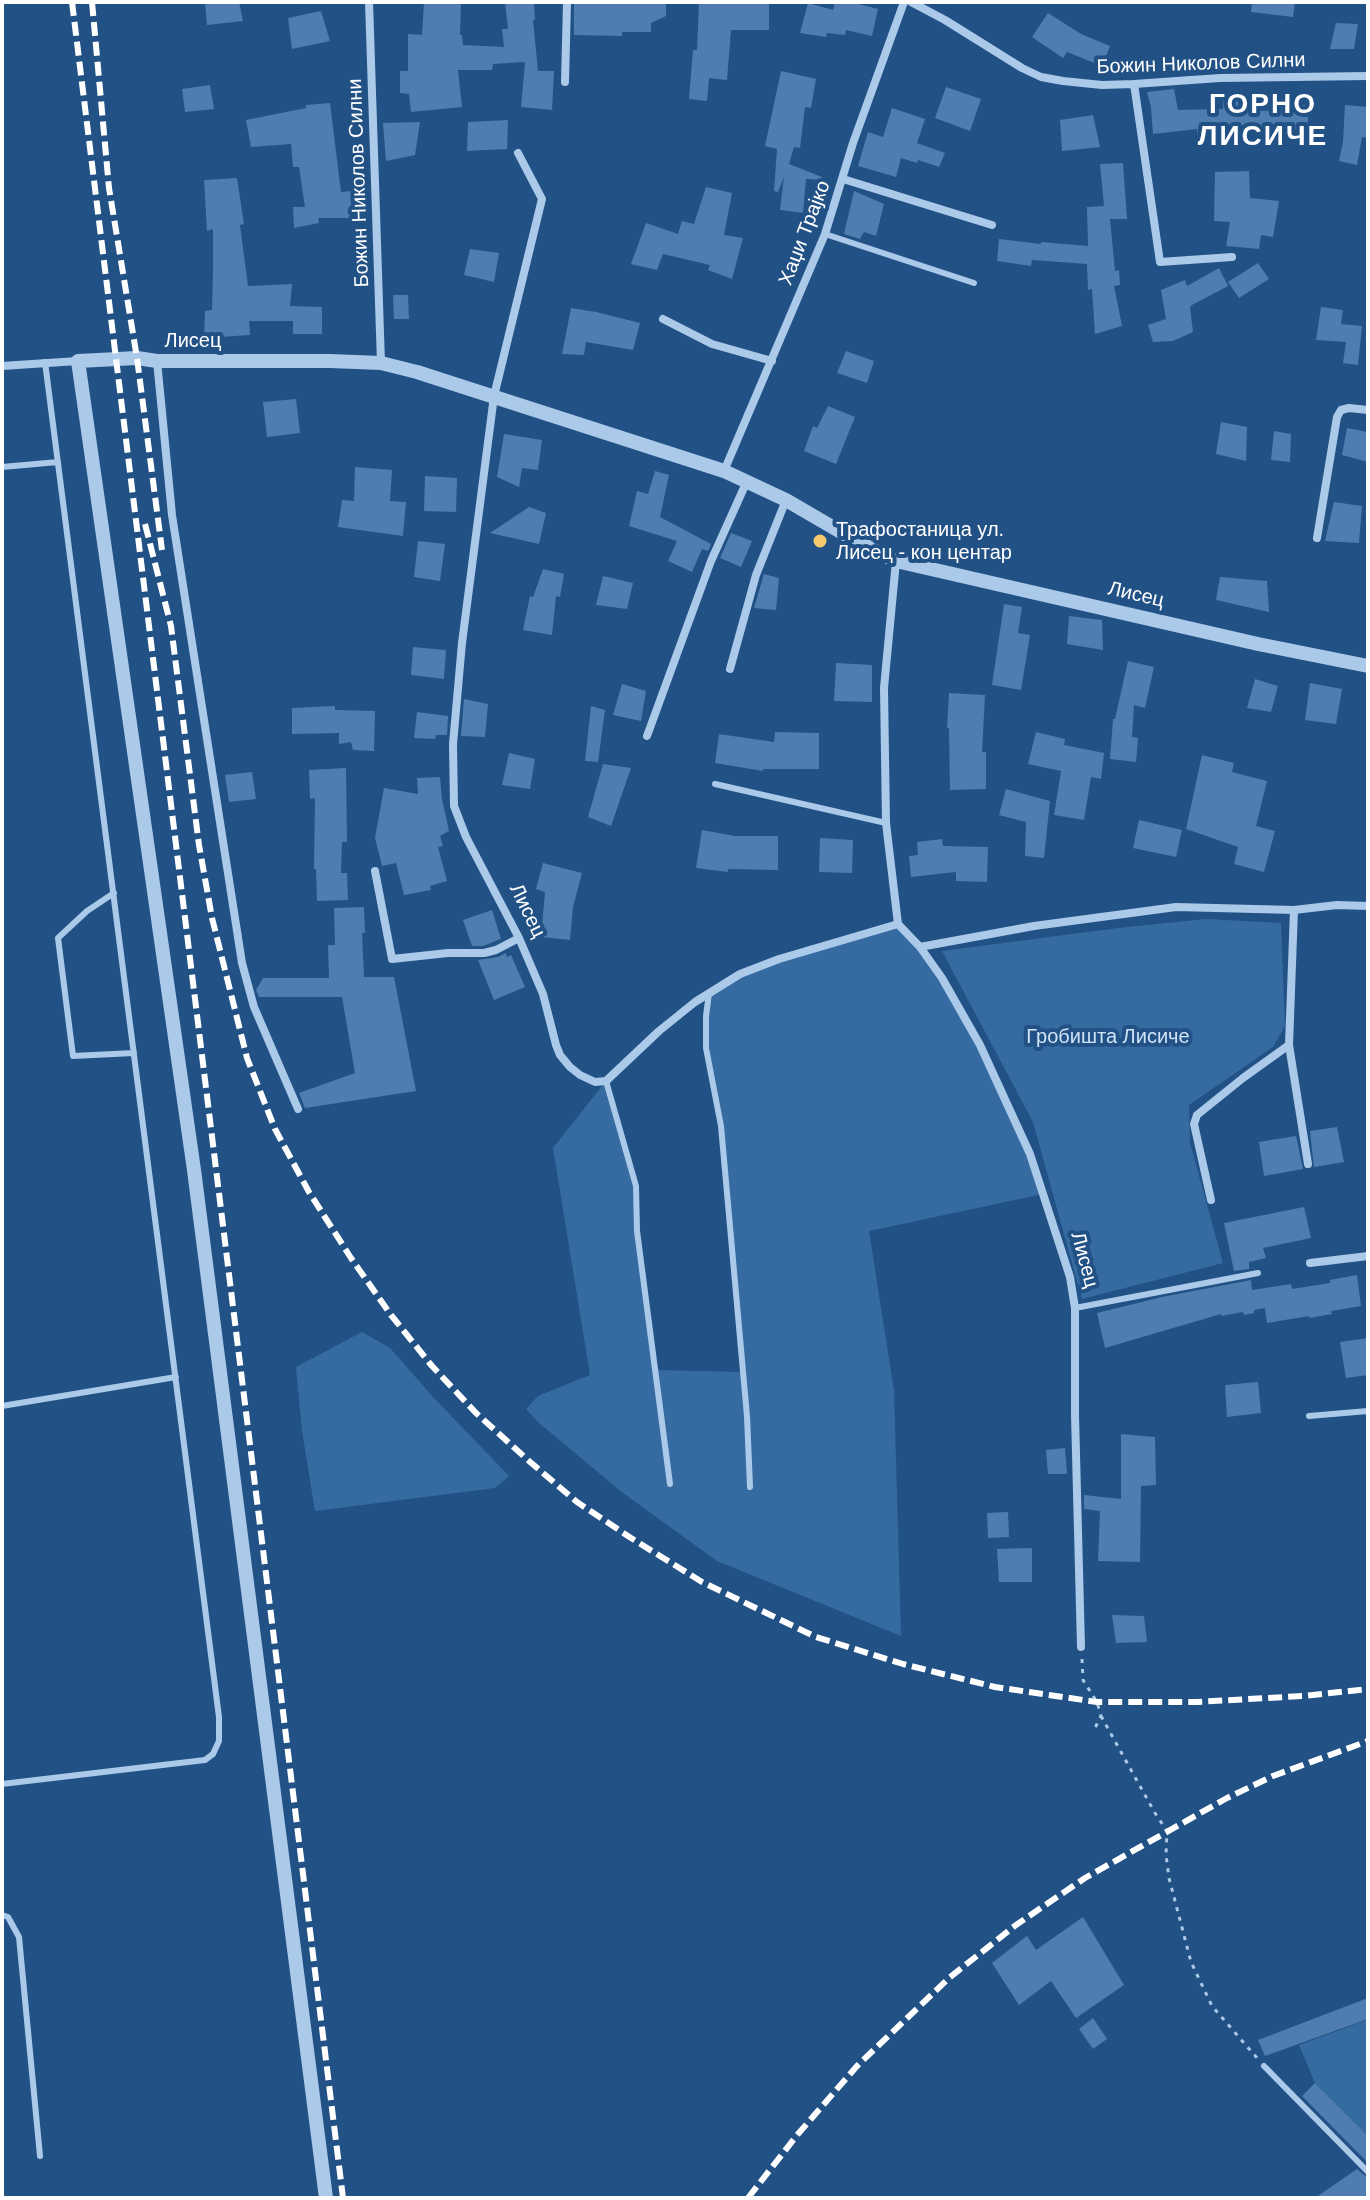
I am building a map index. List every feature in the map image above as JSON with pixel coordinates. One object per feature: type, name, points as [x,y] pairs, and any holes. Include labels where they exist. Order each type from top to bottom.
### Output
[{"type":"street","name":"Божин Николов Силни","points":[[369,2],[381,363]]},
{"type":"street","points":[[565,82],[567,2]]},
{"type":"street","name":"Хаџи Трајко","points":[[724,471],[825,234],[853,143],[904,2]]},
{"type":"street","name":"Божин Николов Силни","points":[[911,2],[1041,77],[1102,85],[1220,78],[1368,76]]},
{"type":"street","points":[[1134,84],[1160,262],[1232,257]]},
{"type":"street","name":"Лисец","points":[[518,153],[542,199],[494,396],[462,643],[453,744],[454,806],[466,837],[519,938],[543,994],[560,1055],[580,1075],[595,1082],[606,1081]]},
{"type":"street","points":[[843,179],[992,225]]},
{"type":"street","points":[[663,319],[712,344],[772,361]]},
{"type":"street","name":"Лисец","points":[[78,361],[137,358],[157,361],[381,363],[494,396],[724,471],[786,500],[896,561],[1258,644],[1368,666]]},
{"type":"street","points":[[2,366],[78,361],[194,1170],[326,2198]]},
{"type":"street","points":[[157,361],[172,515],[242,963],[254,1007],[298,1109]]},
{"type":"street","points":[[1317,538],[1337,417],[1341,410],[1349,408],[1368,410]]},
{"type":"street","points":[[647,736],[711,561],[747,480]]},
{"type":"street","points":[[730,669],[756,575],[786,500]]},
{"type":"street","points":[[606,1081],[659,1031],[740,974],[779,959],[898,924],[886,823],[884,688],[896,561]]},
{"type":"street","points":[[375,871],[392,959],[484,953],[519,938]]},
{"type":"street","points":[[920,947],[1034,926],[1176,907],[1294,910],[1337,905],[1368,906]]},
{"type":"street","points":[[1294,910],[1289,1045],[1308,1164]]},
{"type":"street","name":"Лисец","points":[[898,924],[920,947],[942,978],[980,1045],[1030,1154],[1070,1277],[1075,1308],[1081,1647]]},
{"type":"street","points":[[1211,1200],[1194,1124],[1197,1115],[1289,1045]]},
{"type":"street","points":[[1310,1263],[1368,1256]]},
{"type":"lane","points":[[825,234],[974,283]]},
{"type":"lane","points":[[2,1784],[205,1760],[213,1754],[219,1741],[219,1717],[45,362]]},
{"type":"lane","points":[[2,467],[58,462]]},
{"type":"lane","points":[[715,784],[886,823]]},
{"type":"lane","points":[[114,893],[87,911],[58,938],[73,1056],[134,1053]]},
{"type":"lane","points":[[709,993],[706,1048],[721,1126],[747,1416],[750,1487]]},
{"type":"lane","points":[[606,1081],[636,1186],[637,1231],[670,1484]]},
{"type":"lane","points":[[1075,1308],[1258,1273]]},
{"type":"lane","points":[[2,1406],[176,1377]]},
{"type":"lane","points":[[1309,1416],[1368,1411]]},
{"type":"lane","points":[[2,1915],[8,1917],[19,1937],[40,2156]]},
{"type":"lane","points":[[1264,2066],[1368,2172]]},
{"type":"path","points":[[1081,1647],[1083,1680],[1167,1831],[1169,1878],[1191,1962],[1212,2006],[1264,2066]]},
{"type":"path","points":[[1093,1732],[1101,1716]]},
{"type":"green space","name":"Гробишта Лисиче","points":[[1206,919],[1281,923],[1285,1026],[1273,1047],[1189,1105],[1190,1143],[1223,1263],[1082,1299],[1033,1122],[942,951]]},
{"type":"green space","points":[[898,924],[920,947],[980,1045],[1043,1194],[869,1231],[894,1391],[901,1636],[717,1561],[623,1493],[526,1409],[538,1396],[590,1375],[553,1148],[606,1081],[636,1186],[638,1231],[655,1370],[742,1372],[721,1126],[708,1064],[709,993],[740,974]]},
{"type":"green space","points":[[362,1332],[390,1348],[509,1476],[495,1488],[315,1511],[302,1431],[296,1367]]},
{"type":"green space","points":[[1367,2020],[1367,2135],[1315,2083],[1299,2045]]},
{"type":"building","points":[[205,2],[239,2],[243,21],[207,25]]},
{"type":"building","points":[[424,2],[461,2],[460,35],[463,45],[504,47],[502,29],[508,29],[505,2],[534,2],[538,71],[554,71],[552,110],[521,107],[525,62],[493,64],[492,70],[458,70],[462,107],[411,112],[409,94],[400,93],[400,71],[408,71],[408,34],[422,35]]},
{"type":"building","points":[[574,2],[666,3],[666,16],[651,23],[651,32],[622,32],[622,36],[574,35]]},
{"type":"building","points":[[699,2],[769,2],[769,30],[731,30],[727,80],[709,78],[707,101],[689,99],[693,50],[697,50]]},
{"type":"building","points":[[835,2],[878,9],[872,36],[846,30],[845,35],[827,33],[826,37],[800,33],[808,3],[833,10]]},
{"type":"building","points":[[1252,2],[1295,2],[1293,17],[1251,12]]},
{"type":"building","points":[[321,11],[330,41],[292,49],[288,18]]},
{"type":"building","points":[[1048,13],[1081,34],[1110,46],[1102,66],[1067,52],[1063,58],[1032,37]]},
{"type":"building","points":[[1336,23],[1358,24],[1354,49],[1330,49]]},
{"type":"building","points":[[781,71],[816,79],[811,108],[805,107],[800,148],[794,147],[789,164],[822,177],[821,180],[806,179],[803,213],[780,210],[784,177],[778,192],[774,191],[777,149],[765,146]]},
{"type":"building","points":[[210,85],[214,109],[185,112],[182,89]]},
{"type":"building","points":[[946,87],[981,99],[970,131],[935,118]]},
{"type":"building","points":[[1174,89],[1178,110],[1223,109],[1223,101],[1238,101],[1238,110],[1272,111],[1272,103],[1308,105],[1308,130],[1246,128],[1246,134],[1197,135],[1197,129],[1153,134],[1147,92]]},
{"type":"building","points":[[330,103],[341,192],[352,191],[354,218],[318,218],[319,223],[294,228],[293,207],[305,207],[299,167],[293,167],[291,144],[251,147],[246,120],[306,108],[306,105]]},
{"type":"building","points":[[1345,105],[1368,107],[1368,138],[1362,137],[1357,165],[1339,161]]},
{"type":"building","points":[[892,108],[925,119],[917,143],[945,153],[939,167],[901,158],[896,177],[858,166],[868,132],[883,137]]},
{"type":"building","points":[[1093,115],[1100,147],[1062,151],[1060,120]]},
{"type":"building","points":[[508,120],[507,149],[467,151],[468,122]]},
{"type":"building","points":[[420,122],[415,155],[386,161],[383,123]]},
{"type":"building","points":[[1123,163],[1127,219],[1110,219],[1115,271],[1119,270],[1120,285],[1114,286],[1122,326],[1095,334],[1087,264],[1032,260],[1031,266],[997,261],[999,239],[1088,246],[1087,207],[1104,206],[1100,164]]},
{"type":"building","points":[[1249,171],[1250,198],[1279,201],[1273,237],[1261,235],[1259,249],[1226,246],[1230,222],[1214,221],[1215,172]]},
{"type":"building","points":[[237,178],[248,286],[292,284],[290,306],[322,307],[322,334],[293,334],[293,321],[249,321],[250,335],[204,338],[205,311],[212,310],[213,229],[207,231],[204,180]]},
{"type":"building","points":[[706,187],[732,193],[724,235],[743,238],[732,279],[708,270],[710,265],[663,254],[657,270],[631,264],[646,223],[678,234],[682,221],[694,224]]},
{"type":"building","points":[[854,191],[884,204],[876,236],[864,232],[860,239],[844,234]]},
{"type":"building","points":[[470,249],[499,253],[494,282],[464,275]]},
{"type":"building","points":[[1258,263],[1269,279],[1239,298],[1228,282]]},
{"type":"building","points":[[1219,268],[1228,286],[1190,307],[1193,332],[1173,341],[1153,342],[1148,325],[1166,319],[1161,290],[1185,280],[1187,286]]},
{"type":"building","points":[[393,295],[408,295],[409,319],[394,319]]},
{"type":"building","points":[[1321,307],[1343,310],[1341,324],[1362,326],[1358,365],[1343,363],[1346,342],[1316,340]]},
{"type":"building","points":[[571,308],[640,323],[633,350],[586,342],[584,355],[562,354]]},
{"type":"building","points":[[846,351],[874,361],[867,383],[837,373]]},
{"type":"building","points":[[296,399],[300,433],[267,437],[263,402]]},
{"type":"building","points":[[828,406],[855,417],[836,464],[804,451],[813,426],[817,428]]},
{"type":"building","points":[[1221,422],[1247,427],[1246,461],[1216,454]]},
{"type":"building","points":[[1347,428],[1368,432],[1368,462],[1342,455]]},
{"type":"building","points":[[1274,431],[1291,434],[1290,462],[1271,460]]},
{"type":"building","points":[[504,434],[542,440],[538,470],[522,468],[519,487],[497,477]]},
{"type":"building","points":[[355,467],[392,470],[390,501],[406,502],[403,536],[338,527],[342,500],[354,501]]},
{"type":"building","points":[[655,471],[669,475],[660,517],[711,544],[708,551],[702,549],[692,572],[668,561],[677,541],[629,526],[637,491],[648,494]]},
{"type":"building","points":[[425,476],[457,478],[456,512],[424,511]]},
{"type":"building","points":[[1334,502],[1362,506],[1359,543],[1325,541]]},
{"type":"building","points":[[529,507],[546,513],[539,544],[490,533]]},
{"type":"building","points":[[731,533],[752,541],[741,567],[720,558]]},
{"type":"building","points":[[418,541],[445,544],[440,581],[414,577]]},
{"type":"building","points":[[543,569],[564,574],[560,597],[556,596],[552,635],[523,630],[530,596],[533,597]]},
{"type":"building","points":[[764,574],[779,578],[776,610],[754,608]]},
{"type":"building","points":[[603,576],[633,583],[627,609],[596,605]]},
{"type":"building","points":[[1220,577],[1267,581],[1269,612],[1216,600]]},
{"type":"building","points":[[1004,604],[1022,607],[1018,633],[1030,635],[1021,690],[992,685]]},
{"type":"building","points":[[1069,616],[1102,620],[1103,650],[1067,644]]},
{"type":"building","points":[[413,647],[446,650],[444,679],[411,675]]},
{"type":"building","points":[[1128,661],[1154,667],[1145,708],[1134,705],[1132,737],[1138,738],[1136,762],[1110,759],[1113,719]]},
{"type":"building","points":[[836,663],[872,665],[872,702],[834,701]]},
{"type":"building","points":[[1255,679],[1278,686],[1271,712],[1247,708]]},
{"type":"building","points":[[1310,683],[1342,689],[1336,724],[1305,720]]},
{"type":"building","points":[[622,684],[646,691],[641,721],[613,715]]},
{"type":"building","points":[[949,693],[985,695],[982,752],[986,752],[986,789],[950,790]]},
{"type":"building","points":[[464,699],[488,704],[485,737],[461,736]]},
{"type":"building","points":[[335,706],[335,710],[375,711],[374,751],[353,750],[351,742],[339,744],[339,733],[292,734],[292,708]]},
{"type":"building","points":[[591,706],[605,710],[598,762],[585,761]]},
{"type":"building","points":[[417,712],[448,716],[447,735],[436,735],[435,739],[414,738]]},
{"type":"building","points":[[775,732],[819,733],[819,769],[763,771],[715,763],[719,734],[774,742]]},
{"type":"building","points":[[1036,732],[1065,739],[1064,745],[1104,753],[1101,779],[1091,777],[1084,820],[1054,815],[1061,771],[1028,764]]},
{"type":"building","points":[[509,753],[535,759],[530,789],[502,785]]},
{"type":"building","points":[[1202,755],[1234,763],[1232,772],[1267,781],[1256,826],[1275,831],[1264,872],[1234,864],[1238,847],[1186,829]]},
{"type":"building","points":[[603,764],[631,768],[611,826],[588,817]]},
{"type":"building","points":[[346,768],[347,842],[342,842],[341,873],[347,873],[348,900],[317,901],[315,798],[310,799],[309,770]]},
{"type":"building","points":[[252,772],[256,799],[229,802],[225,775]]},
{"type":"building","points":[[440,777],[449,831],[440,836],[443,846],[438,847],[447,881],[430,886],[431,890],[404,895],[396,863],[382,866],[375,838],[384,788],[418,794],[417,778]]},
{"type":"building","points":[[1006,789],[1050,801],[1044,858],[1025,856],[1026,822],[999,815]]},
{"type":"building","points":[[1139,820],[1182,830],[1176,857],[1133,848]]},
{"type":"building","points":[[702,830],[735,836],[778,836],[778,870],[728,869],[728,872],[696,868]]},
{"type":"building","points":[[820,838],[853,840],[852,873],[819,872]]},
{"type":"building","points":[[942,839],[943,846],[988,847],[987,882],[956,881],[956,872],[911,877],[909,856],[918,855],[917,842]]},
{"type":"building","points":[[543,863],[582,873],[573,907],[570,940],[541,937],[545,892],[536,889]]},
{"type":"building","points":[[364,907],[364,977],[394,977],[416,1091],[305,1108],[299,1093],[355,1073],[342,997],[259,997],[256,990],[263,978],[329,978],[328,945],[335,945],[334,908]]},
{"type":"building","points":[[492,910],[501,939],[483,946],[472,946],[463,920]]},
{"type":"building","points":[[506,953],[507,957],[511,955],[525,987],[494,1000],[478,960]]},
{"type":"building","points":[[1337,1127],[1344,1162],[1314,1167],[1310,1131]]},
{"type":"building","points":[[1296,1136],[1303,1169],[1264,1176],[1259,1142]]},
{"type":"building","points":[[1304,1207],[1311,1238],[1263,1248],[1266,1258],[1249,1262],[1249,1269],[1234,1271],[1224,1223]]},
{"type":"building","points":[[1357,1275],[1361,1306],[1331,1311],[1332,1314],[1267,1323],[1265,1308],[1244,1315],[1243,1312],[1221,1314],[1105,1348],[1097,1313],[1251,1280],[1252,1290],[1291,1284],[1292,1289]]},
{"type":"building","points":[[1368,1338],[1368,1375],[1346,1378],[1340,1342]]},
{"type":"building","points":[[1258,1382],[1261,1413],[1227,1417],[1225,1385]]},
{"type":"building","points":[[1121,1434],[1155,1437],[1156,1485],[1141,1486],[1140,1562],[1098,1561],[1100,1511],[1084,1509],[1084,1495],[1121,1499]]},
{"type":"building","points":[[1065,1448],[1067,1474],[1048,1474],[1046,1450]]},
{"type":"building","points":[[1008,1512],[1009,1537],[988,1538],[987,1513]]},
{"type":"building","points":[[1032,1548],[1032,1582],[999,1582],[997,1549]]},
{"type":"building","points":[[1112,1615],[1144,1616],[1147,1642],[1116,1643]]},
{"type":"building","points":[[1083,1917],[1124,1985],[1076,2018],[1051,1981],[1019,2005],[992,1963],[1027,1936],[1036,1950]]},
{"type":"building","points":[[1368,1998],[1368,2019],[1265,2056],[1258,2040]]},
{"type":"building","points":[[1093,2018],[1107,2039],[1093,2049],[1079,2029]]},
{"type":"building","points":[[1315,2083],[1368,2136],[1368,2163],[1302,2096]]},
{"type":"building","points":[[1357,2169],[1368,2178],[1368,2194],[1362,2198],[1315,2198]]},
{"type":"railway","points":[[72,2],[343,2198]]},
{"type":"railway","points":[[92,2],[109,188],[137,358],[162,550]]},
{"type":"railway","points":[[145,524],[171,626],[199,845],[212,918],[247,1058],[275,1129],[309,1192],[351,1258],[432,1366],[476,1413],[577,1502],[702,1582],[816,1637],[903,1664],[995,1687],[1097,1702],[1197,1702],[1368,1689]]},
{"type":"railway","points":[[748,2198],[857,2066],[949,1978],[1016,1925],[1085,1878],[1227,1798],[1273,1776],[1368,1741]]},
{"type":"place","name":"Трафостаница ул. Лисец - кон центар","points":[[820,541]]},
{"type":"district","name":"ГОРНО ЛИСИЧЕ","points":[[1263,121]]}]
